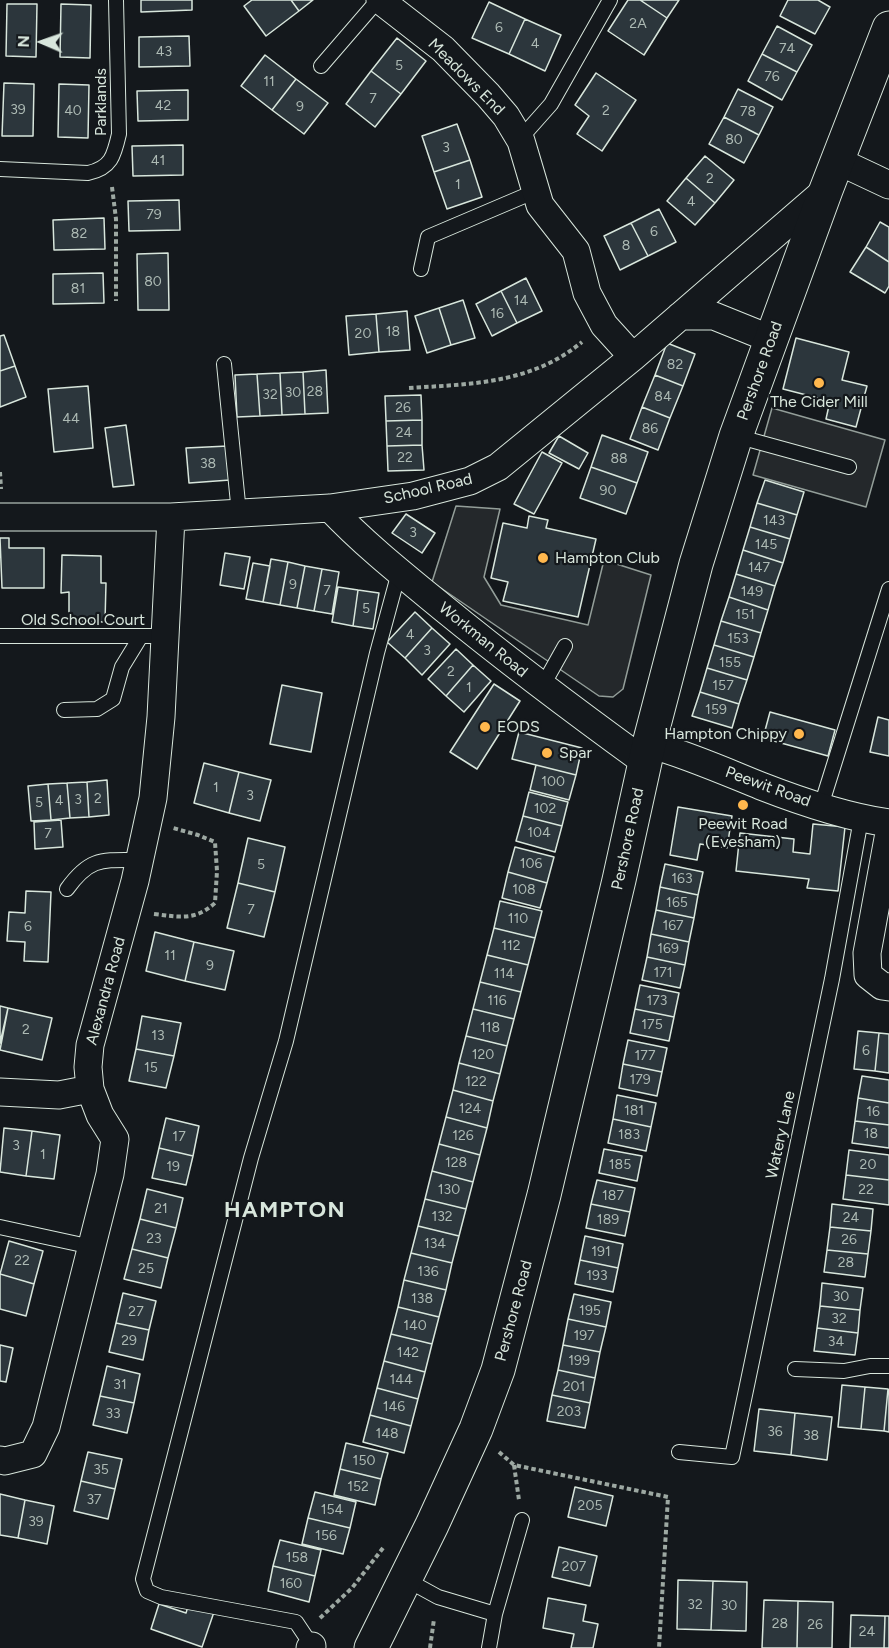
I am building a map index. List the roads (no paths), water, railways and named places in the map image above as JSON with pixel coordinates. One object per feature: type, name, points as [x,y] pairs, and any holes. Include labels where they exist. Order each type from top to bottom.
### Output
[{"type":"main road","name":"Pershore Road","points":[[371,1648],[407,1580],[476,1430],[498,1370],[541,1206],[617,892],[647,753],[696,564],[736,436],[889,28]]},
{"type":"street","name":"Meadows End","points":[[379,0],[443,49],[506,116],[520,139],[540,205],[576,251],[587,293],[604,325],[633,357]]},
{"type":"street","points":[[832,175],[889,185]]},
{"type":"street","name":"School Road","points":[[0,517],[171,517],[330,508],[413,496],[470,481],[498,467],[633,357],[832,175]]},
{"type":"street","points":[[680,316],[714,316],[771,339]]},
{"type":"street","name":"Workman Road","points":[[330,508],[351,531],[399,572],[542,687],[647,753]]},
{"type":"street","name":"Alexandra Road","points":[[0,1460],[5,1461],[33,1454],[46,1427],[110,1174],[115,1139],[100,1115],[90,1089],[88,1067],[90,1045],[127,910],[153,798],[160,728],[154,636],[171,517]]},
{"type":"street","name":"Peewit Road","points":[[647,753],[676,751],[764,788],[861,819],[889,823]]},
{"type":"street","points":[[889,833],[867,953],[868,975],[882,986],[889,987]]},
{"type":"street","points":[[0,1092],[59,1095],[90,1089]]},
{"type":"lane","name":"Parklands","points":[[0,169],[88,173],[101,170],[109,163],[116,150],[119,134],[117,0]]},
{"type":"lane","points":[[321,66],[379,0]]},
{"type":"lane","points":[[520,139],[551,104],[610,0]]},
{"type":"lane","points":[[421,269],[428,237],[536,191]]},
{"type":"lane","points":[[224,364],[239,513]]},
{"type":"lane","points":[[736,436],[849,467]]},
{"type":"lane","points":[[309,1643],[296,1622],[161,1597],[147,1591],[143,1579],[251,1158],[286,1041],[377,653],[399,572]]},
{"type":"lane","points":[[821,806],[889,589]]},
{"type":"lane","name":"Old School Court","points":[[0,636],[154,636]]},
{"type":"lane","points":[[64,710],[97,709],[113,699],[122,667],[154,636]]},
{"type":"lane","points":[[542,687],[566,646]]},
{"type":"lane","name":"Watery Lane","points":[[680,1452],[732,1457],[832,979],[861,819]]},
{"type":"lane","points":[[67,889],[79,872],[102,860],[139,860]]},
{"type":"lane","points":[[0,1227],[92,1247]]},
{"type":"lane","points":[[795,1369],[844,1371],[870,1366],[889,1366]]},
{"type":"lane","points":[[489,1648],[495,1614],[522,1520]]},
{"type":"lane","points":[[407,1580],[438,1597],[495,1614]]},
{"type":"place","name":"The Cider Mill","points":[[819,383]]},
{"type":"place","name":"Hampton Club","points":[[543,558]]},
{"type":"place","name":"EODS","points":[[485,727]]},
{"type":"place","name":"Hampton Chippy","points":[[799,734]]},
{"type":"place","name":"Spar","points":[[547,753]]},
{"type":"place","name":"Peewit Road (Evesham)","points":[[743,805]]},
{"type":"district","name":"HAMPTON","points":[[285,1211]]}]
